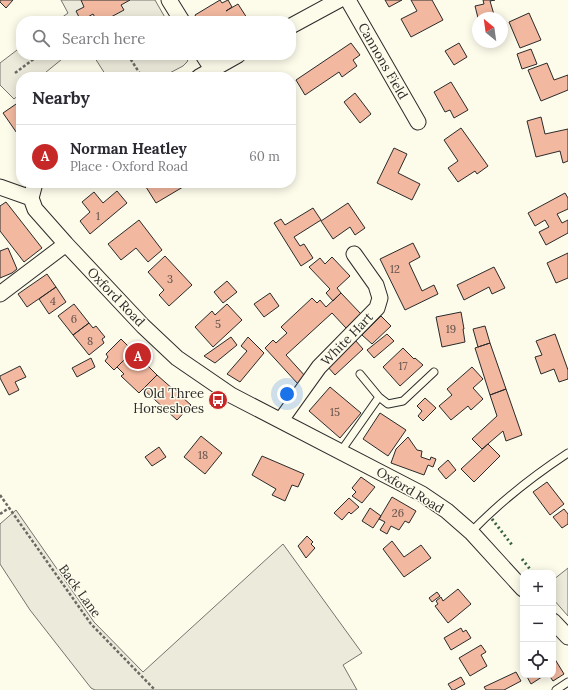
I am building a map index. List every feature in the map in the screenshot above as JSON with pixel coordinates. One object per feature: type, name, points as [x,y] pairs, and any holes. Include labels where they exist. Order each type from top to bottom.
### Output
[{"type":"street","points":[[169,0],[179,16]]},
{"type":"street","points":[[296,23],[339,0]]},
{"type":"street","name":"Cannons Field","points":[[348,0],[418,122]]},
{"type":"street","points":[[207,60],[212,69]]},
{"type":"street","points":[[207,72],[229,60]]},
{"type":"street","points":[[0,187],[31,198],[34,188]]},
{"type":"street","name":"Oxford Road","points":[[31,198],[35,209],[66,244],[143,326],[176,358],[231,395],[422,494],[447,511],[471,532],[520,586]]},
{"type":"street","points":[[0,294],[66,244]]},
{"type":"street","name":"White Hart","points":[[281,420],[319,367],[377,308],[380,298],[376,285],[354,254]]},
{"type":"street","points":[[556,624],[568,637]]},
{"type":"lane","points":[[360,374],[379,397],[388,404],[402,401],[434,372]]},
{"type":"lane","points":[[341,451],[379,397]]},
{"type":"lane","points":[[471,532],[486,515],[540,471],[568,453]]},
{"type":"lane","points":[[556,690],[568,682]]},
{"type":"path","points":[[16,72],[32,60]]},
{"type":"path","points":[[131,60],[139,72]]},
{"type":"path","name":"Back Lane","points":[[0,495],[91,624],[155,690]]},
{"type":"path","points":[[0,514],[9,508]]},
{"type":"shaded area","points":[[61,0],[155,0],[164,16],[64,16],[68,13]]},
{"type":"shaded area","points":[[16,51],[16,60],[61,60],[46,72],[16,72],[16,97],[14,99],[0,85],[0,63]]},
{"type":"shaded area","points":[[96,60],[188,60],[183,66],[172,72],[104,72]]},
{"type":"shaded area","points":[[16,510],[94,622],[143,672],[283,544],[362,653],[343,665],[357,690],[95,690],[91,688],[30,610],[0,564],[0,524]]},
{"type":"shaded area","points":[[568,568],[568,616],[556,602],[556,578]]},
{"type":"building","points":[[0,0],[13,0],[6,8]]},
{"type":"building","points":[[81,0],[130,0],[121,5],[124,10],[113,16],[94,16],[93,14],[90,16],[78,16],[76,11],[84,7]]},
{"type":"building","points":[[220,0],[222,3],[228,0],[232,7],[226,11],[238,4],[246,16],[196,16]]},
{"type":"building","points":[[385,0],[402,0],[389,7]]},
{"type":"building","points":[[411,0],[432,0],[443,20],[411,37],[401,19],[417,11]]},
{"type":"building","points":[[483,0],[495,0],[490,1],[493,12],[476,12],[475,6],[484,4]]},
{"type":"building","points":[[529,13],[541,40],[520,48],[509,22]]},
{"type":"building","points":[[351,43],[360,55],[353,60],[357,66],[342,77],[339,72],[305,95],[296,80]]},
{"type":"building","points":[[459,43],[467,57],[454,65],[445,51]]},
{"type":"building","points":[[531,49],[537,64],[522,69],[517,54]]},
{"type":"building","points":[[547,63],[554,80],[568,75],[568,90],[541,101],[528,70]]},
{"type":"building","points":[[451,82],[468,110],[454,118],[450,110],[445,112],[434,92]]},
{"type":"building","points":[[355,93],[371,114],[360,123],[344,102]]},
{"type":"building","points":[[16,104],[16,132],[3,113]]},
{"type":"building","points":[[541,117],[545,134],[568,129],[568,161],[563,163],[560,151],[536,157],[527,121]]},
{"type":"building","points":[[461,128],[488,166],[477,174],[475,171],[458,182],[448,168],[458,161],[444,140]]},
{"type":"building","points":[[394,148],[407,154],[398,173],[420,184],[412,200],[377,183]]},
{"type":"building","points":[[147,188],[181,188],[156,203]]},
{"type":"building","points":[[117,191],[127,203],[90,234],[80,221],[90,212],[82,202],[94,192],[103,203]]},
{"type":"building","points":[[565,193],[568,198],[568,209],[557,214],[562,223],[568,220],[568,233],[546,245],[539,232],[549,227],[545,220],[535,226],[528,213]]},
{"type":"building","points":[[6,202],[42,248],[24,262],[0,231],[0,206]]},
{"type":"building","points":[[348,203],[365,228],[355,235],[350,227],[333,239],[321,221]]},
{"type":"building","points":[[313,208],[321,220],[294,237],[300,246],[304,244],[313,258],[301,266],[274,223],[281,219],[285,225]]},
{"type":"building","points":[[139,220],[162,250],[148,262],[136,248],[121,260],[108,244]]},
{"type":"building","points":[[413,243],[420,257],[409,263],[422,291],[434,285],[438,294],[405,310],[380,259]]},
{"type":"building","points":[[8,248],[17,269],[0,278],[0,251]]},
{"type":"building","points":[[568,253],[568,278],[556,283],[547,263]]},
{"type":"building","points":[[165,256],[192,285],[169,306],[159,295],[164,290],[148,272]]},
{"type":"building","points":[[332,257],[350,276],[337,288],[341,293],[333,301],[326,293],[330,289],[309,267],[320,258],[325,264]]},
{"type":"building","points":[[494,267],[505,288],[492,294],[489,287],[464,300],[457,285]]},
{"type":"building","points":[[47,274],[56,287],[27,307],[18,294]]},
{"type":"building","points":[[227,281],[237,292],[223,303],[214,292]]},
{"type":"building","points":[[56,287],[66,302],[49,314],[39,299]]},
{"type":"building","points":[[270,293],[279,306],[264,317],[254,304]]},
{"type":"building","points":[[341,293],[361,314],[346,328],[332,313],[286,355],[306,377],[298,384],[265,348],[273,340],[276,343],[287,333],[281,327],[312,298],[317,303],[320,300],[326,307]]},
{"type":"building","points":[[74,304],[89,323],[73,335],[58,316]]},
{"type":"building","points":[[227,304],[242,320],[213,347],[195,327],[212,311],[215,315]]},
{"type":"building","points":[[461,312],[465,342],[442,347],[436,317]]},
{"type":"building","points":[[381,316],[391,326],[372,344],[362,335]]},
{"type":"building","points":[[89,323],[93,328],[96,326],[105,337],[102,339],[104,343],[89,355],[73,335]]},
{"type":"building","points":[[485,326],[490,343],[478,347],[473,329]]},
{"type":"building","points":[[387,334],[394,341],[374,358],[367,350]]},
{"type":"building","points":[[555,334],[568,370],[568,379],[559,382],[554,369],[541,374],[535,357],[542,355],[536,341]]},
{"type":"building","points":[[231,337],[237,345],[215,363],[204,356]]},
{"type":"building","points":[[248,337],[264,353],[240,382],[227,374],[247,351],[241,346]]},
{"type":"building","points":[[121,339],[133,351],[114,370],[105,361],[108,357],[106,354]]},
{"type":"building","points":[[355,340],[363,349],[335,375],[327,366]]},
{"type":"building","points":[[490,343],[506,389],[490,395],[475,348]]},
{"type":"building","points":[[403,348],[414,359],[415,358],[423,365],[400,386],[383,367]]},
{"type":"building","points":[[133,351],[157,375],[139,393],[121,376],[124,374],[117,367]]},
{"type":"building","points":[[91,358],[95,367],[77,377],[72,368]]},
{"type":"building","points":[[20,366],[26,377],[15,382],[19,390],[9,395],[0,376]]},
{"type":"building","points":[[472,367],[483,379],[473,388],[483,399],[471,410],[468,406],[451,420],[439,406],[452,395],[447,389]]},
{"type":"building","points":[[157,375],[191,405],[177,420],[143,389]]},
{"type":"building","points":[[330,387],[361,413],[340,438],[309,411]]},
{"type":"building","points":[[506,389],[522,435],[506,441],[503,431],[482,449],[472,439],[497,416],[490,395]]},
{"type":"building","points":[[425,398],[436,408],[423,421],[418,416],[422,411],[417,406]]},
{"type":"building","points":[[380,413],[406,430],[388,456],[363,439]]},
{"type":"building","points":[[201,436],[222,453],[205,474],[184,457]]},
{"type":"building","points":[[408,437],[417,450],[422,451],[421,457],[430,460],[431,457],[436,459],[433,467],[428,465],[424,475],[391,463],[396,449]]},
{"type":"building","points":[[488,444],[500,456],[474,482],[461,469]]},
{"type":"building","points":[[159,447],[166,457],[152,466],[145,457]]},
{"type":"building","points":[[262,456],[304,474],[298,487],[292,485],[285,501],[272,495],[276,489],[252,475]]},
{"type":"building","points":[[448,460],[456,470],[446,479],[438,469]]},
{"type":"building","points":[[361,477],[375,487],[362,503],[352,496],[356,492],[352,488]]},
{"type":"building","points":[[547,482],[564,504],[550,515],[533,492]]},
{"type":"building","points":[[392,497],[416,511],[409,523],[405,521],[399,530],[391,526],[387,534],[380,530],[385,522],[379,519]]},
{"type":"building","points":[[349,498],[359,507],[351,514],[349,512],[342,520],[334,513]]},
{"type":"building","points":[[370,508],[381,516],[373,528],[362,521]]},
{"type":"building","points":[[564,509],[568,514],[568,524],[562,528],[553,517]]},
{"type":"building","points":[[307,536],[313,542],[311,544],[315,548],[306,558],[298,546]]},
{"type":"building","points":[[392,541],[404,557],[421,545],[431,558],[404,577],[383,549]]},
{"type":"building","points":[[458,589],[471,604],[448,623],[435,606],[438,604],[436,601],[441,597],[443,601]]},
{"type":"building","points":[[437,592],[440,596],[432,602],[429,598]]},
{"type":"building","points":[[461,628],[463,632],[466,630],[471,638],[451,650],[444,638]]},
{"type":"building","points":[[481,645],[486,652],[481,655],[487,666],[470,676],[459,658]]},
{"type":"building","points":[[556,661],[564,674],[553,681],[551,678],[556,678]]},
{"type":"building","points":[[516,672],[521,681],[504,690],[486,690],[484,687]]},
{"type":"building","points":[[461,677],[465,684],[452,690],[448,684]]},
{"type":"building","points":[[528,678],[540,678],[531,684]]},
{"type":"hedge","points":[[492,519],[512,545]]},
{"type":"hedge","points":[[522,559],[531,570]]},
{"type":"place","name":"Norman Heatley","points":[[138,356]]},
{"type":"place","name":"Old Three Horseshoes","points":[[218,400]]}]
